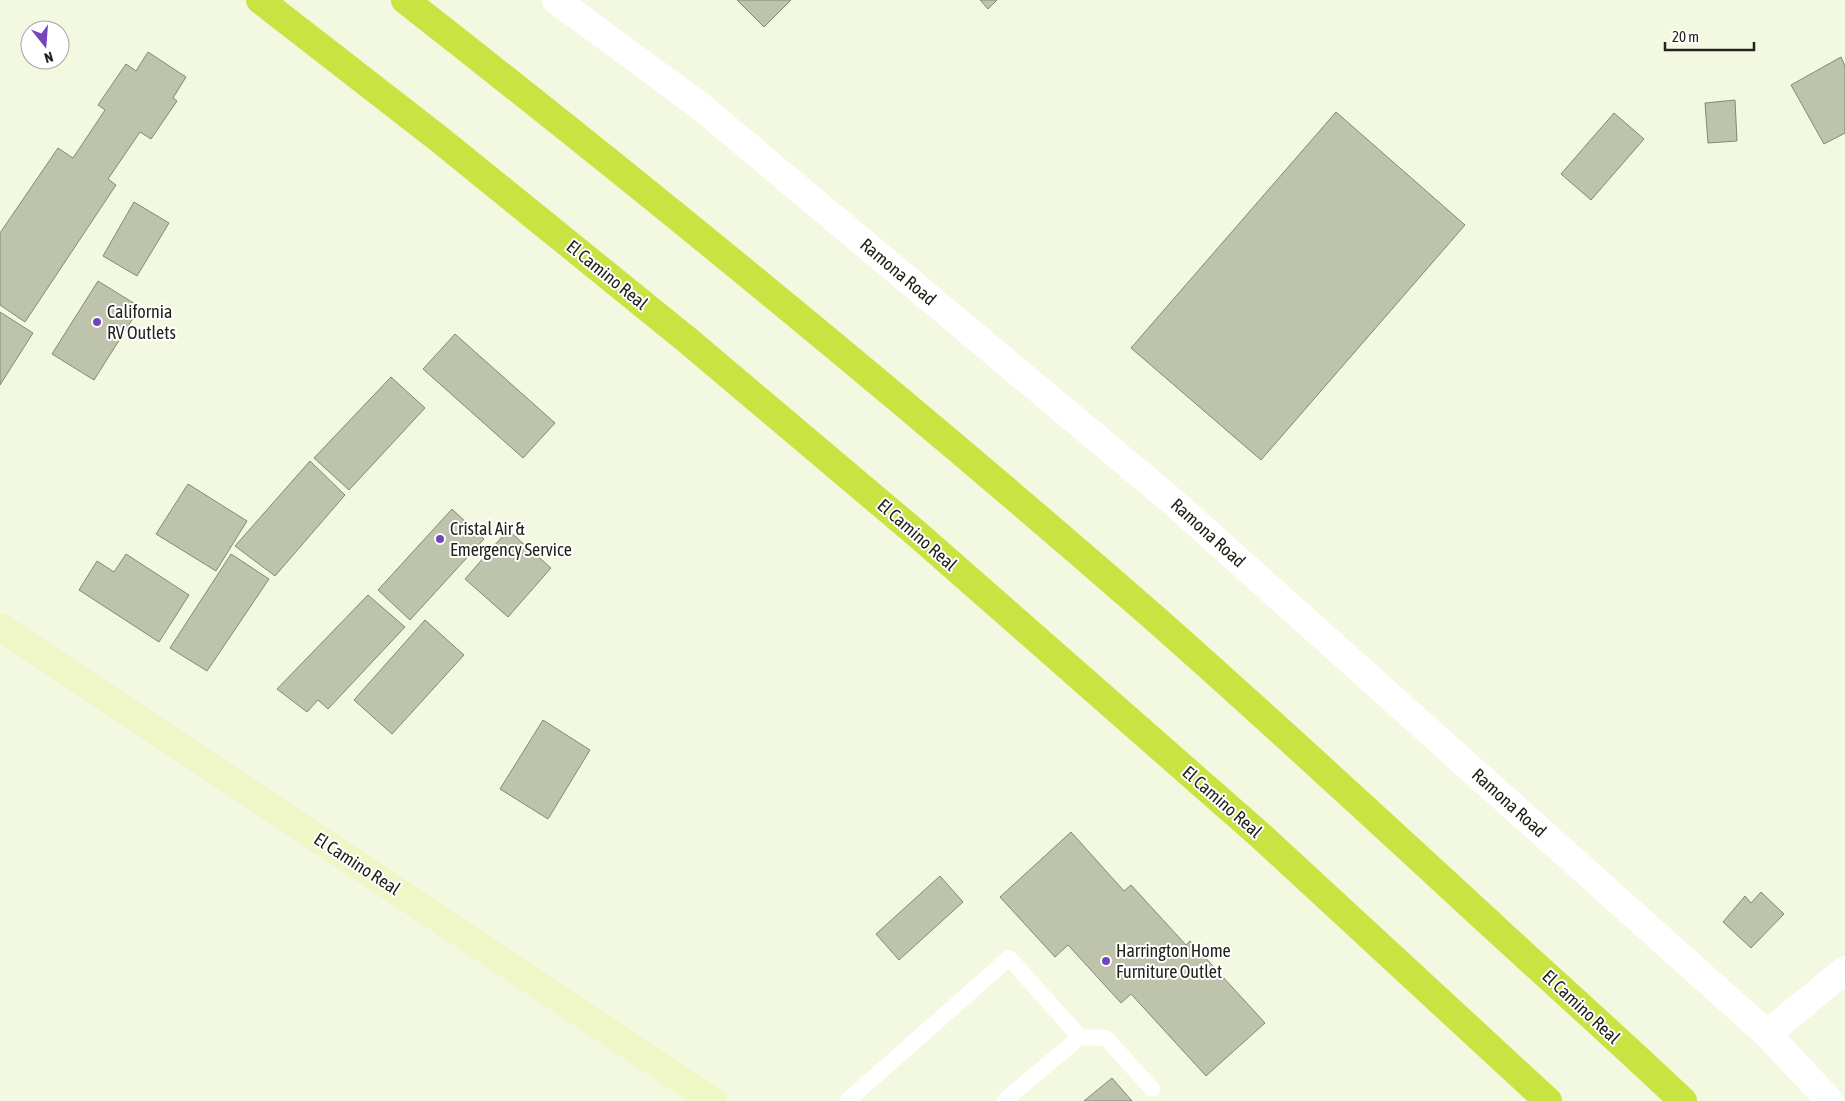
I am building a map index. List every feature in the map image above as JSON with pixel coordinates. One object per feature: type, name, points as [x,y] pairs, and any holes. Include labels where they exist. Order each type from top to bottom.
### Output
[{"type":"highway","name":"El Camino Real","points":[[260,0],[439,140],[678,333],[916,534],[1261,836],[1548,1101]]},
{"type":"highway","name":"El Camino Real","points":[[405,0],[748,275],[952,445],[1143,609],[1347,791],[1683,1101]]},
{"type":"main road","name":"El Camino Real","points":[[0,627],[713,1101]]},
{"type":"street","name":"Ramona Road","points":[[556,0],[700,106],[1172,501],[1767,1034],[1830,1101]]},
{"type":"street","points":[[1767,1034],[1845,970]]},
{"type":"lane","points":[[847,1101],[1009,958],[1080,1037]]},
{"type":"lane","points":[[1004,1101],[1080,1037],[1106,1038],[1152,1089]]},
{"type":"building","points":[[737,0],[791,0],[764,27]]},
{"type":"building","points":[[980,0],[997,0],[988,9]]},
{"type":"building","points":[[148,52],[186,77],[173,98],[177,101],[151,139],[140,132],[108,179],[116,185],[25,322],[0,305],[0,233],[58,148],[73,158],[105,110],[98,105],[126,64],[136,71]]},
{"type":"building","points":[[1841,57],[1845,66],[1845,133],[1824,144],[1791,85]]},
{"type":"building","points":[[1735,100],[1737,141],[1708,143],[1705,103]]},
{"type":"building","points":[[1336,112],[1465,225],[1261,460],[1131,348]]},
{"type":"building","points":[[1614,113],[1644,139],[1591,200],[1561,174]]},
{"type":"building","points":[[134,202],[169,223],[137,276],[103,256]]},
{"type":"building","points":[[98,281],[140,307],[94,380],[52,354]]},
{"type":"building","points":[[0,312],[33,333],[0,385]]},
{"type":"building","points":[[455,334],[555,423],[523,458],[423,369]]},
{"type":"building","points":[[391,377],[425,408],[349,490],[314,458]]},
{"type":"building","points":[[310,461],[345,495],[275,576],[235,546]]},
{"type":"building","points":[[188,484],[247,521],[216,571],[156,534]]},
{"type":"building","points":[[452,509],[484,539],[410,620],[378,590]]},
{"type":"building","points":[[508,530],[551,568],[508,617],[465,579]]},
{"type":"building","points":[[126,554],[189,595],[159,642],[79,590],[97,561],[114,572]]},
{"type":"building","points":[[231,554],[269,579],[207,671],[170,648]]},
{"type":"building","points":[[368,595],[405,627],[328,709],[318,700],[307,712],[277,689]]},
{"type":"building","points":[[425,620],[464,655],[392,734],[354,700]]},
{"type":"building","points":[[543,720],[590,750],[548,819],[500,789]]},
{"type":"building","points":[[1071,832],[1124,891],[1131,885],[1186,945],[1190,941],[1265,1023],[1206,1076],[1131,994],[1121,1003],[1068,945],[1055,957],[1000,897]]},
{"type":"building","points":[[940,876],[963,902],[899,960],[876,934]]},
{"type":"building","points":[[1761,892],[1784,914],[1751,948],[1723,922],[1745,896],[1751,903]]},
{"type":"building","points":[[1112,1078],[1132,1101],[1084,1101]]},
{"type":"place","name":"California RV Outlets","points":[[97,322]]},
{"type":"place","name":"Cristal Air & Emergency Service","points":[[440,539]]},
{"type":"place","name":"Harrington Home Furniture Outlet","points":[[1106,961]]}]
